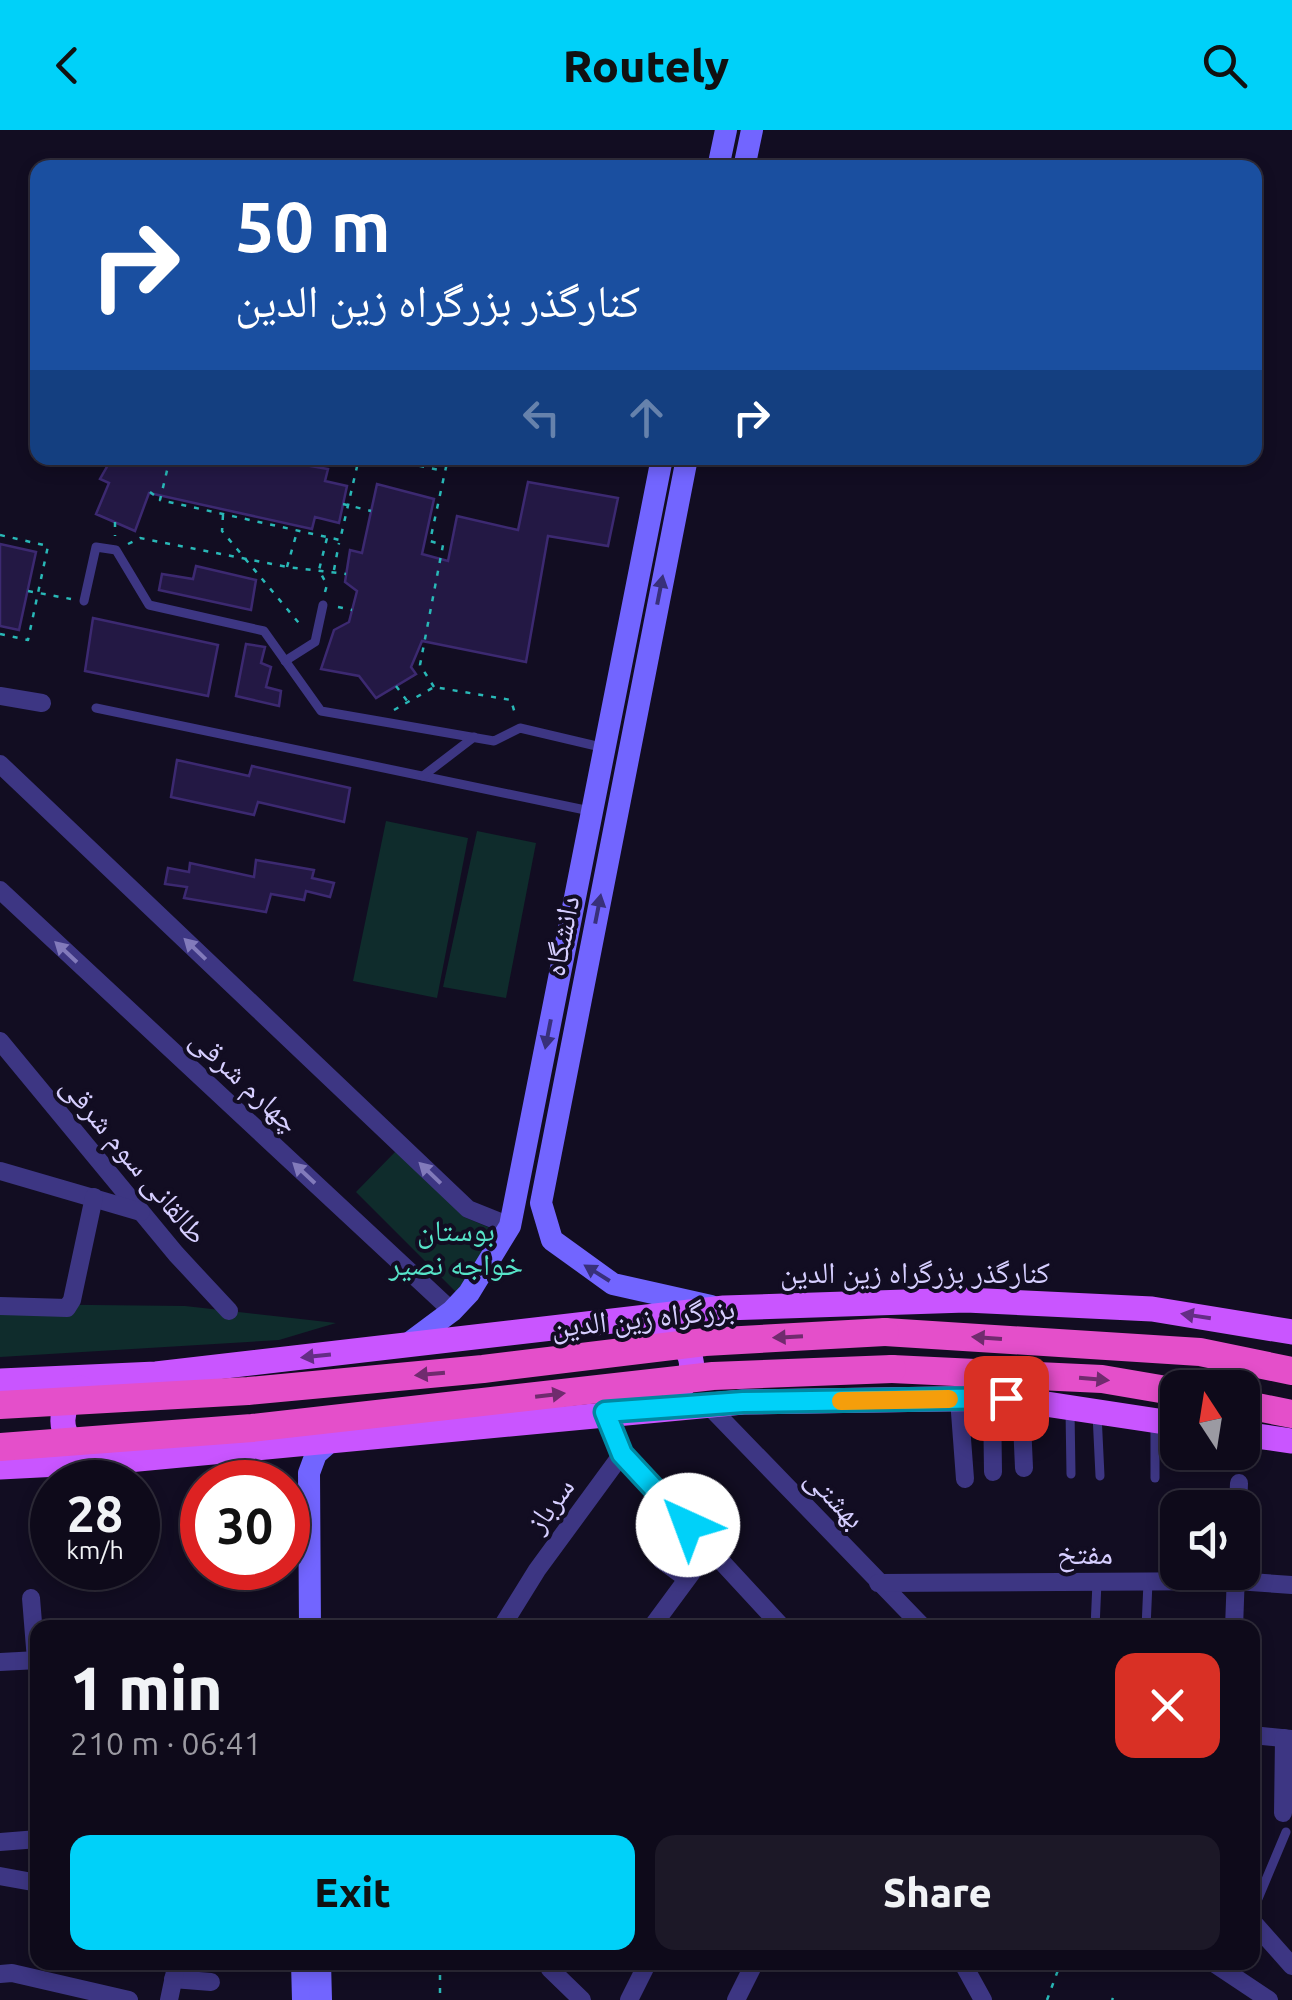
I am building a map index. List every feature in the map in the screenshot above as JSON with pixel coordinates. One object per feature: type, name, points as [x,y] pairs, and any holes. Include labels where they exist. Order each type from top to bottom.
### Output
[{"type":"highway","name":"بزرگراه زین الدین","points":[[0,1405],[248,1391],[482,1369],[705,1342],[885,1332],[1200,1352],[1292,1371]]},
{"type":"highway","points":[[0,1447],[252,1428],[713,1376],[892,1369],[1102,1379],[1160,1389]]},
{"type":"main road","points":[[720,160],[726,130]]},
{"type":"main road","points":[[746,160],[752,130]]},
{"type":"main road","name":"دانشگاه","points":[[405,1346],[452,1312],[484,1271],[510,1226],[592,812],[611,779],[605,748],[661,465]]},
{"type":"main road","name":"دانشگاه","points":[[685,465],[611,779],[585,976],[541,1203],[552,1240],[614,1284],[724,1308]]},
{"type":"main road","points":[[561,969],[585,976]]},
{"type":"main road","name":"کنارگذر بزرگراه زین الدین","points":[[0,1382],[156,1374],[724,1308],[985,1301],[1152,1310],[1292,1332]]},
{"type":"main road","points":[[605,1412],[678,1392],[690,1370],[688,1349],[678,1337],[622,1319]]},
{"type":"main road","points":[[109,1376],[70,1397],[63,1411],[62,1426],[76,1449],[112,1460]]},
{"type":"main road","points":[[127,1460],[743,1402],[992,1398],[1160,1421]]},
{"type":"main road","points":[[1260,1437],[1292,1441]]},
{"type":"main road","points":[[310,1620],[309,1473],[316,1454],[333,1439]]},
{"type":"main road","points":[[278,1445],[293,1463],[296,1474],[297,1620]]},
{"type":"main road","points":[[0,1467],[30,1465]]},
{"type":"main road","points":[[302,1970],[303,2000]]},
{"type":"main road","points":[[320,1970],[321,2000]]},
{"type":"street","points":[[0,696],[42,703]]},
{"type":"street","points":[[0,764],[468,1208],[510,1226]]},
{"type":"street","name":"چهارم شرقی","points":[[0,890],[452,1312]]},
{"type":"street","name":"طالقانی سوم شرقی","points":[[0,1040],[142,1212],[230,1311]]},
{"type":"street","points":[[0,1171],[142,1212]]},
{"type":"street","points":[[0,1306],[67,1308],[94,1196]]},
{"type":"street","points":[[992,1398],[994,1472]]},
{"type":"street","points":[[958,1399],[966,1480]]},
{"type":"street","points":[[1021,1400],[1024,1468]]},
{"type":"street","name":"بهشتی","points":[[708,1405],[916,1620]]},
{"type":"street","points":[[605,1412],[622,1454],[777,1620]]},
{"type":"street","name":"سرباز","points":[[505,1620],[536,1570],[622,1454]]},
{"type":"street","points":[[1239,1483],[1239,1490]]},
{"type":"street","points":[[658,1620],[710,1548]]},
{"type":"street","name":"مفتخ","points":[[1260,1580],[1292,1585]]},
{"type":"street","name":"مفتخ","points":[[878,1583],[1160,1581]]},
{"type":"street","points":[[1234,1620],[1235,1590]]},
{"type":"street","points":[[31,1598],[33,1620]]},
{"type":"street","points":[[0,1662],[30,1660]]},
{"type":"street","points":[[1260,1736],[1288,1738],[1284,1822]]},
{"type":"street","points":[[0,1842],[30,1840]]},
{"type":"street","points":[[0,1876],[30,1882]]},
{"type":"street","points":[[1260,1930],[1292,1965]]},
{"type":"street","points":[[551,1970],[582,2000]]},
{"type":"street","points":[[630,2000],[644,1970]]},
{"type":"street","points":[[736,2000],[751,1970]]},
{"type":"street","points":[[966,1970],[983,2000]]},
{"type":"street","points":[[1224,1970],[1269,2000]]},
{"type":"street","points":[[170,2000],[175,1971],[211,1982]]},
{"type":"street","points":[[0,1974],[12,1973],[83,1995],[128,2000]]},
{"type":"lane","points":[[84,601],[96,547],[116,550],[149,605],[264,631],[321,711],[494,741],[520,728],[605,748]]},
{"type":"lane","points":[[286,662],[314,642],[323,605]]},
{"type":"lane","points":[[96,708],[592,812]]},
{"type":"lane","points":[[423,776],[474,737]]},
{"type":"lane","points":[[1070,1408],[1071,1474]]},
{"type":"lane","points":[[1096,1412],[1100,1476]]},
{"type":"lane","points":[[1155,1478],[1160,1453]]},
{"type":"lane","points":[[658,1563],[685,1582]]},
{"type":"lane","points":[[1095,1620],[1097,1582]]},
{"type":"lane","points":[[1146,1620],[1148,1582]]},
{"type":"lane","points":[[1260,1890],[1284,1822]]},
{"type":"path","points":[[160,500],[168,465]]},
{"type":"path","points":[[334,571],[357,465]]},
{"type":"path","points":[[413,465],[445,472]]},
{"type":"path","points":[[434,687],[420,664],[442,544],[430,541],[446,465]]},
{"type":"path","points":[[150,492],[160,500],[340,540]]},
{"type":"path","points":[[343,504],[371,511]]},
{"type":"path","points":[[223,514],[222,531],[314,642]]},
{"type":"path","points":[[287,567],[297,531]]},
{"type":"path","points":[[0,535],[48,546],[28,640],[0,634]]},
{"type":"path","points":[[116,550],[140,538],[287,567],[346,574]]},
{"type":"path","points":[[327,538],[320,570],[327,585]]},
{"type":"path","points":[[28,591],[84,601]]},
{"type":"path","points":[[323,605],[352,610]]},
{"type":"path","points":[[396,686],[408,703]]},
{"type":"path","points":[[374,720],[434,687],[511,700],[520,728]]},
{"type":"path","points":[[440,1970],[440,2000]]},
{"type":"path","points":[[1047,2000],[1058,1970]]},
{"type":"green space","points":[[386,821],[468,838],[437,998],[353,981]]},
{"type":"green space","points":[[477,831],[536,843],[506,998],[443,987]]},
{"type":"green space","name":"بوستان خواجه نصیر","points":[[397,1150],[464,1217],[500,1232],[458,1294],[356,1192]]},
{"type":"green space","points":[[0,1304],[185,1306],[336,1323],[279,1340],[0,1357]]},
{"type":"building","points":[[108,465],[305,465],[328,469],[325,481],[347,486],[339,523],[315,517],[312,529],[149,493],[135,531],[96,514],[109,483],[100,479]]},
{"type":"building","points":[[528,482],[618,498],[608,546],[548,536],[526,662],[422,641],[411,667],[416,674],[376,698],[359,676],[321,669],[334,630],[349,622],[357,591],[345,582],[350,550],[362,553],[377,484],[434,499],[422,554],[448,561],[457,516],[518,530]]},
{"type":"building","points":[[0,544],[36,552],[19,630],[0,626]]},
{"type":"building","points":[[196,566],[256,580],[251,610],[159,590],[162,574],[193,579]]},
{"type":"building","points":[[93,618],[218,645],[208,696],[85,671]]},
{"type":"building","points":[[246,644],[265,647],[261,663],[271,667],[266,687],[281,691],[279,706],[236,696]]},
{"type":"building","points":[[177,760],[249,776],[252,766],[350,788],[344,822],[258,802],[254,815],[171,797]]},
{"type":"building","points":[[256,860],[314,870],[312,878],[334,883],[330,897],[306,891],[304,900],[271,894],[266,912],[184,898],[187,887],[165,884],[168,868],[189,872],[190,863],[254,877]]},
{"type":"slow traffic","points":[[841,1401],[949,1399]]},
{"type":"route","points":[[688,1525],[622,1454],[605,1412],[743,1402],[1006,1398]]}]
